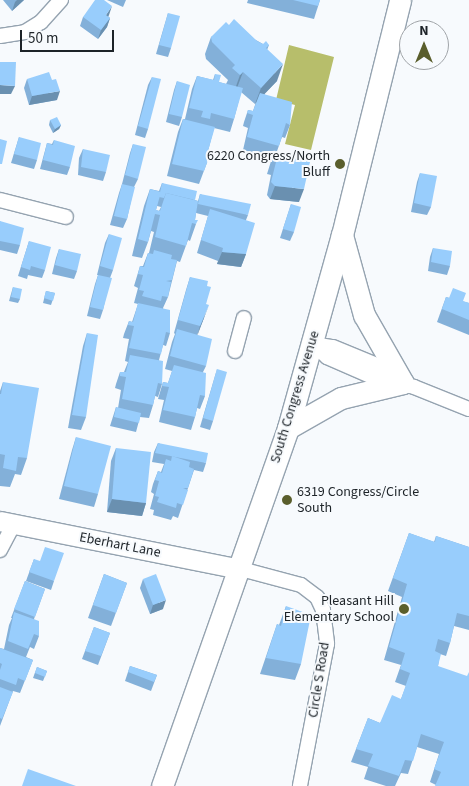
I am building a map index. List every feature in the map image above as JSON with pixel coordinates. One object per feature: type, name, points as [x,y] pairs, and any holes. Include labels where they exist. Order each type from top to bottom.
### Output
[{"type":"main road","name":"South Congress Avenue","points":[[162,786],[240,569],[288,428],[342,235],[400,0]]},
{"type":"main road","points":[[288,428],[341,398],[403,383],[364,314],[342,235]]},
{"type":"street","points":[[0,36],[25,32],[41,22],[61,0]]},
{"type":"street","points":[[0,200],[66,217]]},
{"type":"street","points":[[235,351],[244,318]]},
{"type":"street","points":[[312,344],[332,347],[389,370],[403,383],[469,409]]},
{"type":"street","points":[[0,550],[7,523]]},
{"type":"street","name":"Eberhart Lane","points":[[7,523],[240,569]]},
{"type":"street","name":"Circle S Road","points":[[240,569],[301,585],[317,597],[323,610],[327,644],[300,786]]},
{"type":"shaded area","points":[[289,45],[334,57],[311,150],[285,144],[295,105],[276,100]]},
{"type":"building","points":[[95,0],[104,0],[112,6],[106,15],[110,18],[101,30],[83,17]]},
{"type":"building","points":[[293,0],[320,0],[318,6]]},
{"type":"building","points":[[168,13],[180,16],[171,48],[159,45]]},
{"type":"building","points":[[234,19],[257,41],[263,44],[266,41],[269,45],[266,48],[283,64],[261,88],[243,72],[240,75],[232,68],[235,65],[212,42],[211,37],[226,22],[229,25]]},
{"type":"building","points":[[0,62],[16,62],[15,86],[0,85]]},
{"type":"building","points":[[49,72],[52,80],[56,79],[60,91],[32,96],[27,79]]},
{"type":"building","points":[[215,74],[221,75],[219,82],[243,88],[234,119],[211,113],[210,119],[201,117],[203,111],[189,108],[197,76],[214,80]]},
{"type":"building","points":[[152,77],[161,79],[148,129],[138,126]]},
{"type":"building","points":[[177,81],[190,85],[182,117],[169,114]]},
{"type":"building","points":[[260,93],[292,102],[290,125],[286,123],[279,146],[247,137],[253,115],[247,113],[248,110],[253,111]]},
{"type":"building","points":[[57,117],[61,125],[55,129],[50,120]]},
{"type":"building","points":[[183,119],[215,127],[208,151],[211,152],[204,171],[172,164]]},
{"type":"building","points":[[19,137],[41,143],[37,160],[14,154]]},
{"type":"building","points":[[0,139],[7,141],[2,164],[0,164]]},
{"type":"building","points":[[54,140],[75,146],[70,167],[43,160],[47,143],[53,145]]},
{"type":"building","points":[[133,144],[146,147],[138,179],[125,175]]},
{"type":"building","points":[[83,149],[110,155],[106,172],[81,167]]},
{"type":"building","points":[[274,154],[310,162],[304,189],[275,186],[271,182],[276,162],[272,161]]},
{"type":"building","points":[[420,173],[437,176],[431,207],[414,203]]},
{"type":"building","points":[[162,183],[197,191],[195,200],[166,193],[164,198],[159,197]]},
{"type":"building","points":[[122,184],[135,187],[127,219],[114,216]]},
{"type":"building","points":[[150,189],[161,192],[156,210],[160,211],[166,193],[198,201],[195,220],[198,220],[196,224],[192,223],[186,246],[155,237],[160,215],[155,214],[148,242],[138,239]]},
{"type":"building","points":[[200,194],[251,204],[248,215],[198,204]]},
{"type":"building","points":[[291,204],[301,207],[294,232],[283,229]]},
{"type":"building","points":[[210,209],[255,223],[246,254],[222,252],[223,248],[201,240]]},
{"type":"building","points":[[0,221],[24,228],[20,245],[0,241]]},
{"type":"building","points":[[109,234],[122,238],[113,270],[100,266]]},
{"type":"building","points":[[29,241],[51,247],[45,270],[31,266],[30,270],[21,267]]},
{"type":"building","points":[[433,248],[452,251],[450,266],[431,262]]},
{"type":"building","points":[[59,249],[81,254],[77,271],[55,265]]},
{"type":"building","points":[[154,250],[172,255],[171,259],[177,260],[172,280],[166,281],[171,282],[168,297],[162,296],[161,301],[142,296],[144,291],[139,290],[143,275],[138,274],[140,266],[144,267],[148,253],[153,254]]},
{"type":"building","points":[[98,275],[112,278],[103,310],[90,307]]},
{"type":"building","points":[[190,277],[208,281],[207,286],[211,287],[206,304],[209,305],[200,326],[178,320]]},
{"type":"building","points":[[13,287],[22,289],[20,299],[11,297]]},
{"type":"building","points":[[453,288],[466,293],[463,301],[469,303],[469,320],[442,309],[446,297],[449,298]]},
{"type":"building","points":[[46,291],[55,293],[53,301],[44,298]]},
{"type":"building","points":[[138,303],[170,310],[170,333],[166,332],[161,354],[129,348],[134,326],[128,325],[129,321],[133,322]]},
{"type":"building","points":[[177,329],[212,339],[206,366],[170,356]]},
{"type":"building","points":[[87,333],[98,335],[86,417],[72,415]]},
{"type":"building","points":[[130,355],[163,361],[162,384],[158,383],[153,405],[122,399],[126,377],[120,376],[120,372],[126,372]]},
{"type":"building","points":[[174,365],[206,373],[205,396],[200,395],[195,417],[163,410],[169,387],[162,386],[163,382],[168,383]]},
{"type":"building","points":[[217,369],[227,372],[213,421],[203,418]]},
{"type":"building","points":[[3,382],[39,388],[27,458],[18,457],[16,471],[3,468],[5,455],[0,454],[0,394]]},
{"type":"building","points":[[116,407],[141,413],[139,423],[114,417]]},
{"type":"building","points":[[76,437],[111,446],[98,494],[64,486]]},
{"type":"building","points":[[158,443],[208,453],[206,463],[155,453]]},
{"type":"building","points":[[116,448],[151,452],[146,503],[112,499]]},
{"type":"building","points":[[172,456],[190,462],[189,467],[194,469],[188,488],[183,488],[188,490],[183,505],[177,503],[176,508],[157,502],[159,497],[155,496],[159,481],[155,480],[158,471],[162,473],[166,459],[171,461]]},
{"type":"building","points":[[409,533],[435,542],[436,536],[469,547],[469,616],[457,613],[450,643],[438,639],[435,651],[441,654],[438,666],[467,676],[469,672],[469,786],[435,786],[441,772],[434,769],[444,742],[421,734],[413,761],[405,760],[399,776],[368,766],[373,754],[356,749],[368,718],[380,723],[392,695],[401,699],[410,673],[400,669],[405,653],[389,647],[407,584],[393,578]]},
{"type":"building","points":[[45,547],[64,553],[54,581],[29,572],[34,559],[40,561]]},
{"type":"building","points":[[104,574],[127,583],[116,613],[93,605]]},
{"type":"building","points":[[156,574],[166,600],[153,605],[143,579]]},
{"type":"building","points":[[25,581],[45,589],[35,617],[14,609]]},
{"type":"building","points":[[286,606],[311,615],[301,664],[266,658],[277,624],[281,626]]},
{"type":"building","points":[[14,612],[39,621],[39,636],[34,634],[28,649],[8,641]]},
{"type":"building","points":[[94,627],[110,633],[101,656],[85,651]]},
{"type":"building","points":[[0,648],[33,660],[25,681],[18,678],[16,685],[0,679],[2,664],[0,663]]},
{"type":"building","points":[[130,666],[157,675],[154,682],[128,672]]},
{"type":"building","points":[[37,667],[47,671],[45,677],[35,673]]},
{"type":"building","points":[[0,687],[13,692],[2,719],[0,718]]},
{"type":"building","points":[[28,769],[76,786],[22,786]]},
{"type":"place","name":"6220 Congress/North Bluff","points":[[340,164]]},
{"type":"place","name":"6319 Congress/Circle South","points":[[287,500]]},
{"type":"place","name":"Pleasant Hill Elementary School","points":[[404,609]]}]
